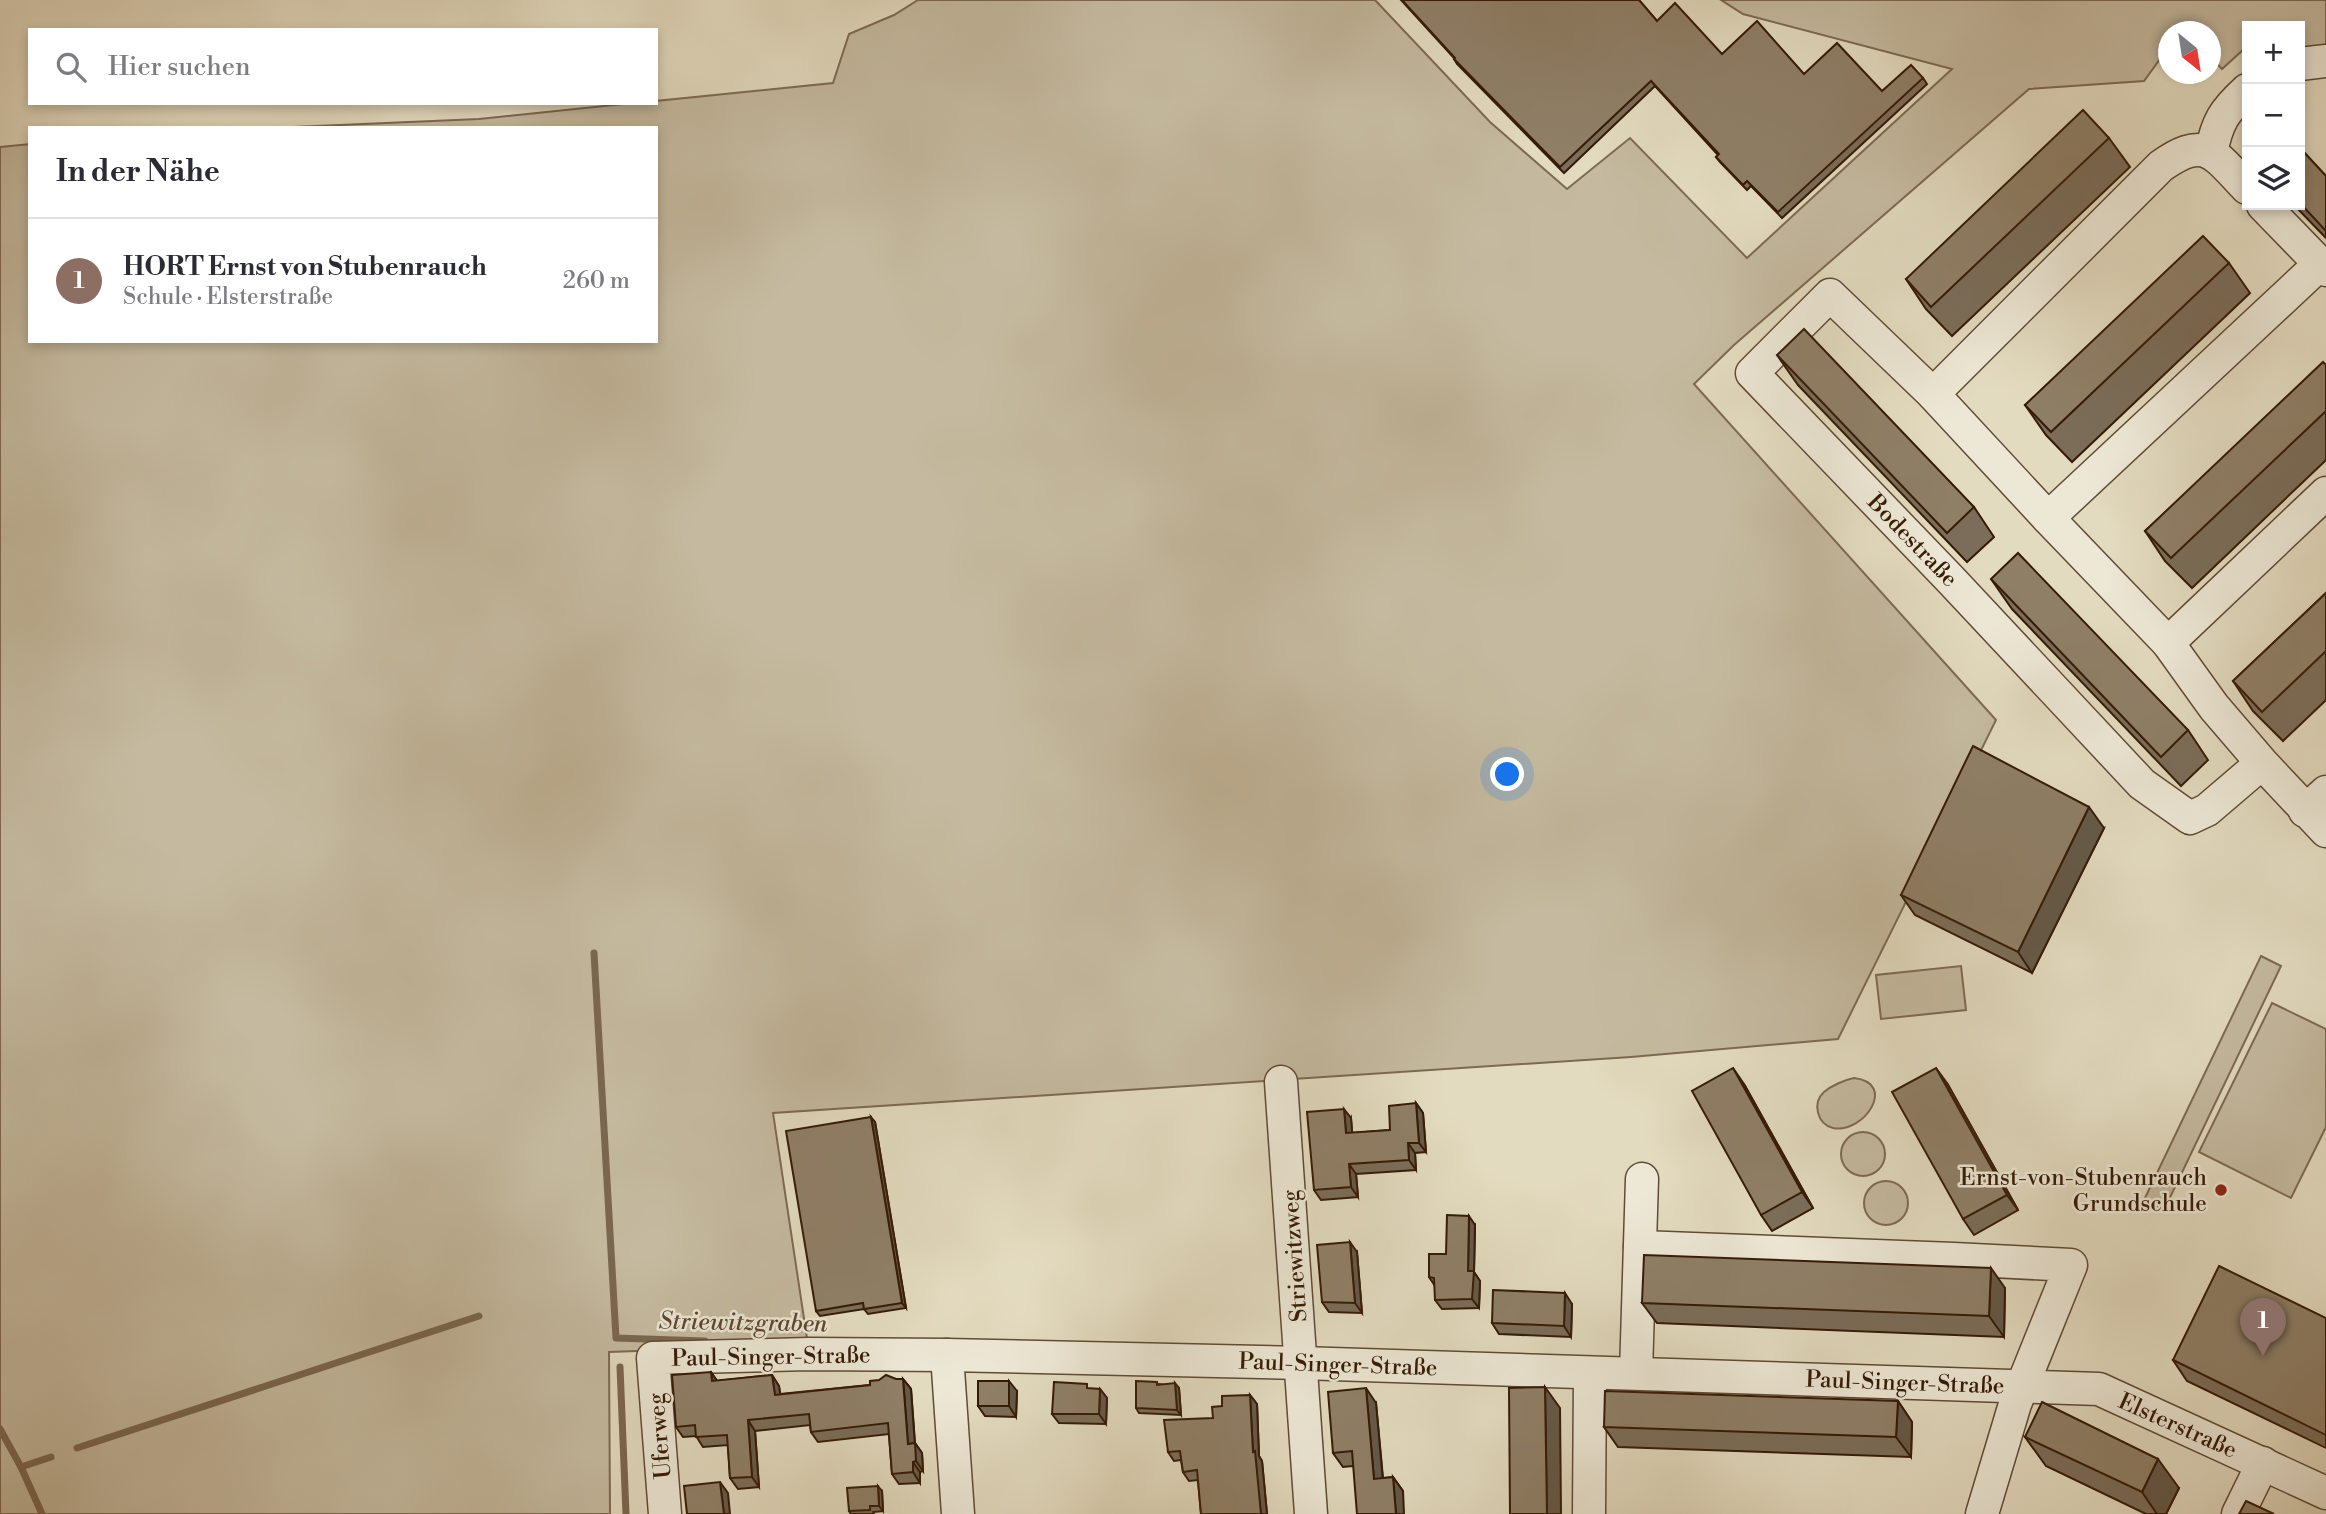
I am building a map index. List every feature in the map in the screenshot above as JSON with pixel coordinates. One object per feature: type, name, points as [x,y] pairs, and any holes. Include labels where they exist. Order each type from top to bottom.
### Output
[{"type":"street","points":[[2305,63],[2326,61]]},
{"type":"street","points":[[2211,153],[2218,122],[2242,95]]},
{"type":"street","points":[[1933,394],[2161,166],[2192,149],[2205,150],[2217,156],[2242,183]]},
{"type":"street","points":[[2048,518],[2323,267],[2268,210]]},
{"type":"street","name":"Bodestraße","points":[[2262,763],[2207,810],[2190,818],[2142,784],[1752,373],[1830,295],[1933,394],[2168,643],[2214,707],[2262,763],[2319,811]]},
{"type":"street","points":[[2168,643],[2326,493]]},
{"type":"street","name":"Striewitzweg","points":[[1281,1082],[1311,1514]]},
{"type":"street","points":[[1636,1373],[1642,1179]]},
{"type":"street","points":[[1640,1247],[2071,1265],[2015,1404],[1982,1514]]},
{"type":"street","name":"Paul-Singer-Straße","points":[[653,1358],[809,1354],[947,1355],[1301,1363],[2024,1386]]},
{"type":"street","points":[[947,1355],[958,1514]]},
{"type":"street","name":"Uferweg","points":[[653,1358],[666,1514]]},
{"type":"street","points":[[1589,1514],[1590,1373]]},
{"type":"street","name":"Elsterstraße","points":[[2024,1386],[2099,1389],[2326,1493]]},
{"type":"street","points":[[2238,1514],[2263,1463]]},
{"type":"shaded area","points":[[918,0],[1375,0],[1490,122],[1567,189],[1630,138],[1747,258],[1952,69],[1743,14],[1721,0],[2326,0],[2326,52],[2305,51],[2305,21],[2242,21],[2242,51],[2222,69],[2221,21],[2158,21],[2158,62],[2144,81],[2029,89],[1734,345],[1694,384],[1996,720],[1838,1039],[1631,1057],[773,1113],[808,1345],[609,1352],[610,1514],[0,1514],[0,147],[28,144],[28,343],[658,343],[658,126],[316,126],[479,119],[614,105],[658,105],[658,101],[833,83],[849,34],[894,15]]},
{"type":"shaded area","points":[[2261,956],[2281,966],[2164,1210],[2144,1200]]},
{"type":"shaded area","points":[[1961,966],[1966,1010],[1881,1019],[1876,975]]},
{"type":"shaded area","points":[[2272,1003],[2326,1029],[2326,1127],[2291,1198],[2199,1152]]},
{"type":"shaded area","points":[[1854,1078],[1867,1082],[1874,1089],[1872,1107],[1856,1123],[1845,1128],[1828,1126],[1818,1113],[1820,1097],[1834,1085]]},
{"type":"shaded area","points":[[1863,1132],[1878,1139],[1885,1154],[1878,1169],[1863,1176],[1848,1169],[1841,1154],[1848,1139]]},
{"type":"shaded area","points":[[1886,1181],[1901,1188],[1908,1203],[1901,1218],[1886,1225],[1871,1218],[1864,1203],[1871,1188]]},
{"type":"building","points":[[1402,0],[1639,0],[1657,21],[1675,3],[1722,54],[1757,21],[1804,74],[1837,43],[1882,91],[1911,65],[1923,78],[1778,212],[1747,181],[1743,185],[1716,157],[1719,154],[1651,81],[1560,167],[1454,59]]},
{"type":"building","points":[[2083,110],[2109,138],[1931,307],[1906,279]]},
{"type":"building","points":[[2305,153],[2326,176],[2326,231],[2305,208]]},
{"type":"building","points":[[2203,236],[2229,263],[2051,432],[2025,405]]},
{"type":"building","points":[[1804,329],[1974,507],[1947,533],[1777,355]]},
{"type":"building","points":[[2323,362],[2326,365],[2326,411],[2171,558],[2145,531]]},
{"type":"building","points":[[2018,553],[2188,730],[2161,757],[1991,579]]},
{"type":"building","points":[[2326,593],[2326,651],[2262,712],[2233,681]]},
{"type":"building","points":[[1973,746],[2089,807],[2018,952],[1901,895]]},
{"type":"building","points":[[1733,1068],[1802,1192],[1761,1215],[1692,1091]]},
{"type":"building","points":[[1936,1068],[2007,1195],[1963,1219],[1892,1092]]},
{"type":"building","points":[[1416,1103],[1419,1143],[1408,1143],[1409,1160],[1349,1164],[1351,1187],[1314,1190],[1307,1112],[1344,1109],[1346,1133],[1390,1130],[1389,1106]]},
{"type":"building","points":[[871,1117],[902,1303],[864,1309],[863,1303],[816,1311],[786,1131]]},
{"type":"building","points":[[1447,1215],[1469,1216],[1468,1271],[1474,1271],[1472,1299],[1435,1300],[1434,1278],[1429,1277],[1429,1254],[1446,1254]]},
{"type":"building","points":[[1350,1242],[1355,1303],[1322,1302],[1317,1245]]},
{"type":"building","points":[[1644,1255],[1991,1268],[1989,1316],[1642,1303]]},
{"type":"building","points":[[2219,1266],[2326,1318],[2326,1435],[2173,1360]]},
{"type":"building","points":[[1493,1290],[1565,1293],[1564,1326],[1492,1323]]},
{"type":"building","points":[[711,1372],[712,1381],[772,1375],[775,1395],[870,1385],[870,1381],[879,1380],[886,1375],[903,1379],[908,1444],[915,1443],[916,1461],[913,1462],[913,1472],[892,1474],[888,1423],[811,1432],[809,1414],[748,1420],[752,1477],[730,1478],[727,1435],[696,1437],[695,1425],[676,1427],[672,1375]]},
{"type":"building","points":[[978,1381],[1009,1381],[1009,1406],[978,1406]]},
{"type":"building","points":[[1136,1381],[1157,1382],[1157,1385],[1175,1383],[1177,1410],[1136,1408]]},
{"type":"building","points":[[1054,1382],[1087,1384],[1087,1388],[1100,1389],[1099,1414],[1052,1414]]},
{"type":"building","points":[[1545,1387],[1547,1514],[1510,1514],[1509,1388]]},
{"type":"building","points":[[1366,1388],[1374,1479],[1393,1477],[1396,1514],[1357,1514],[1352,1451],[1333,1453],[1328,1392]]},
{"type":"building","points":[[1605,1391],[1898,1401],[1896,1437],[1604,1427]]},
{"type":"building","points":[[1250,1395],[1253,1452],[1255,1451],[1261,1514],[1201,1514],[1197,1470],[1183,1472],[1180,1451],[1168,1452],[1164,1420],[1213,1418],[1212,1407],[1222,1406],[1222,1396]]},
{"type":"building","points":[[2042,1402],[2158,1459],[2142,1492],[2025,1437]]},
{"type":"building","points":[[720,1482],[724,1514],[687,1514],[684,1486]]},
{"type":"building","points":[[878,1486],[879,1506],[870,1506],[870,1510],[849,1511],[847,1488]]},
{"type":"building","points":[[2246,1501],[2274,1514],[2239,1514]]},
{"type":"waterway","name":"Striewitzgraben","points":[[594,953],[616,1338],[705,1341]]},
{"type":"waterway","points":[[77,1448],[479,1316]]},
{"type":"waterway","name":"Striewitzgraben","points":[[620,1367],[626,1514]]},
{"type":"waterway","points":[[0,1429],[42,1514]]},
{"type":"waterway","points":[[21,1467],[51,1457]]},
{"type":"place","name":"Ernst-von-Stubenrauch Grundschule","points":[[2221,1190]]},
{"type":"place","name":"HORT Ernst von Stubenrauch","points":[[2263,1356]]}]
